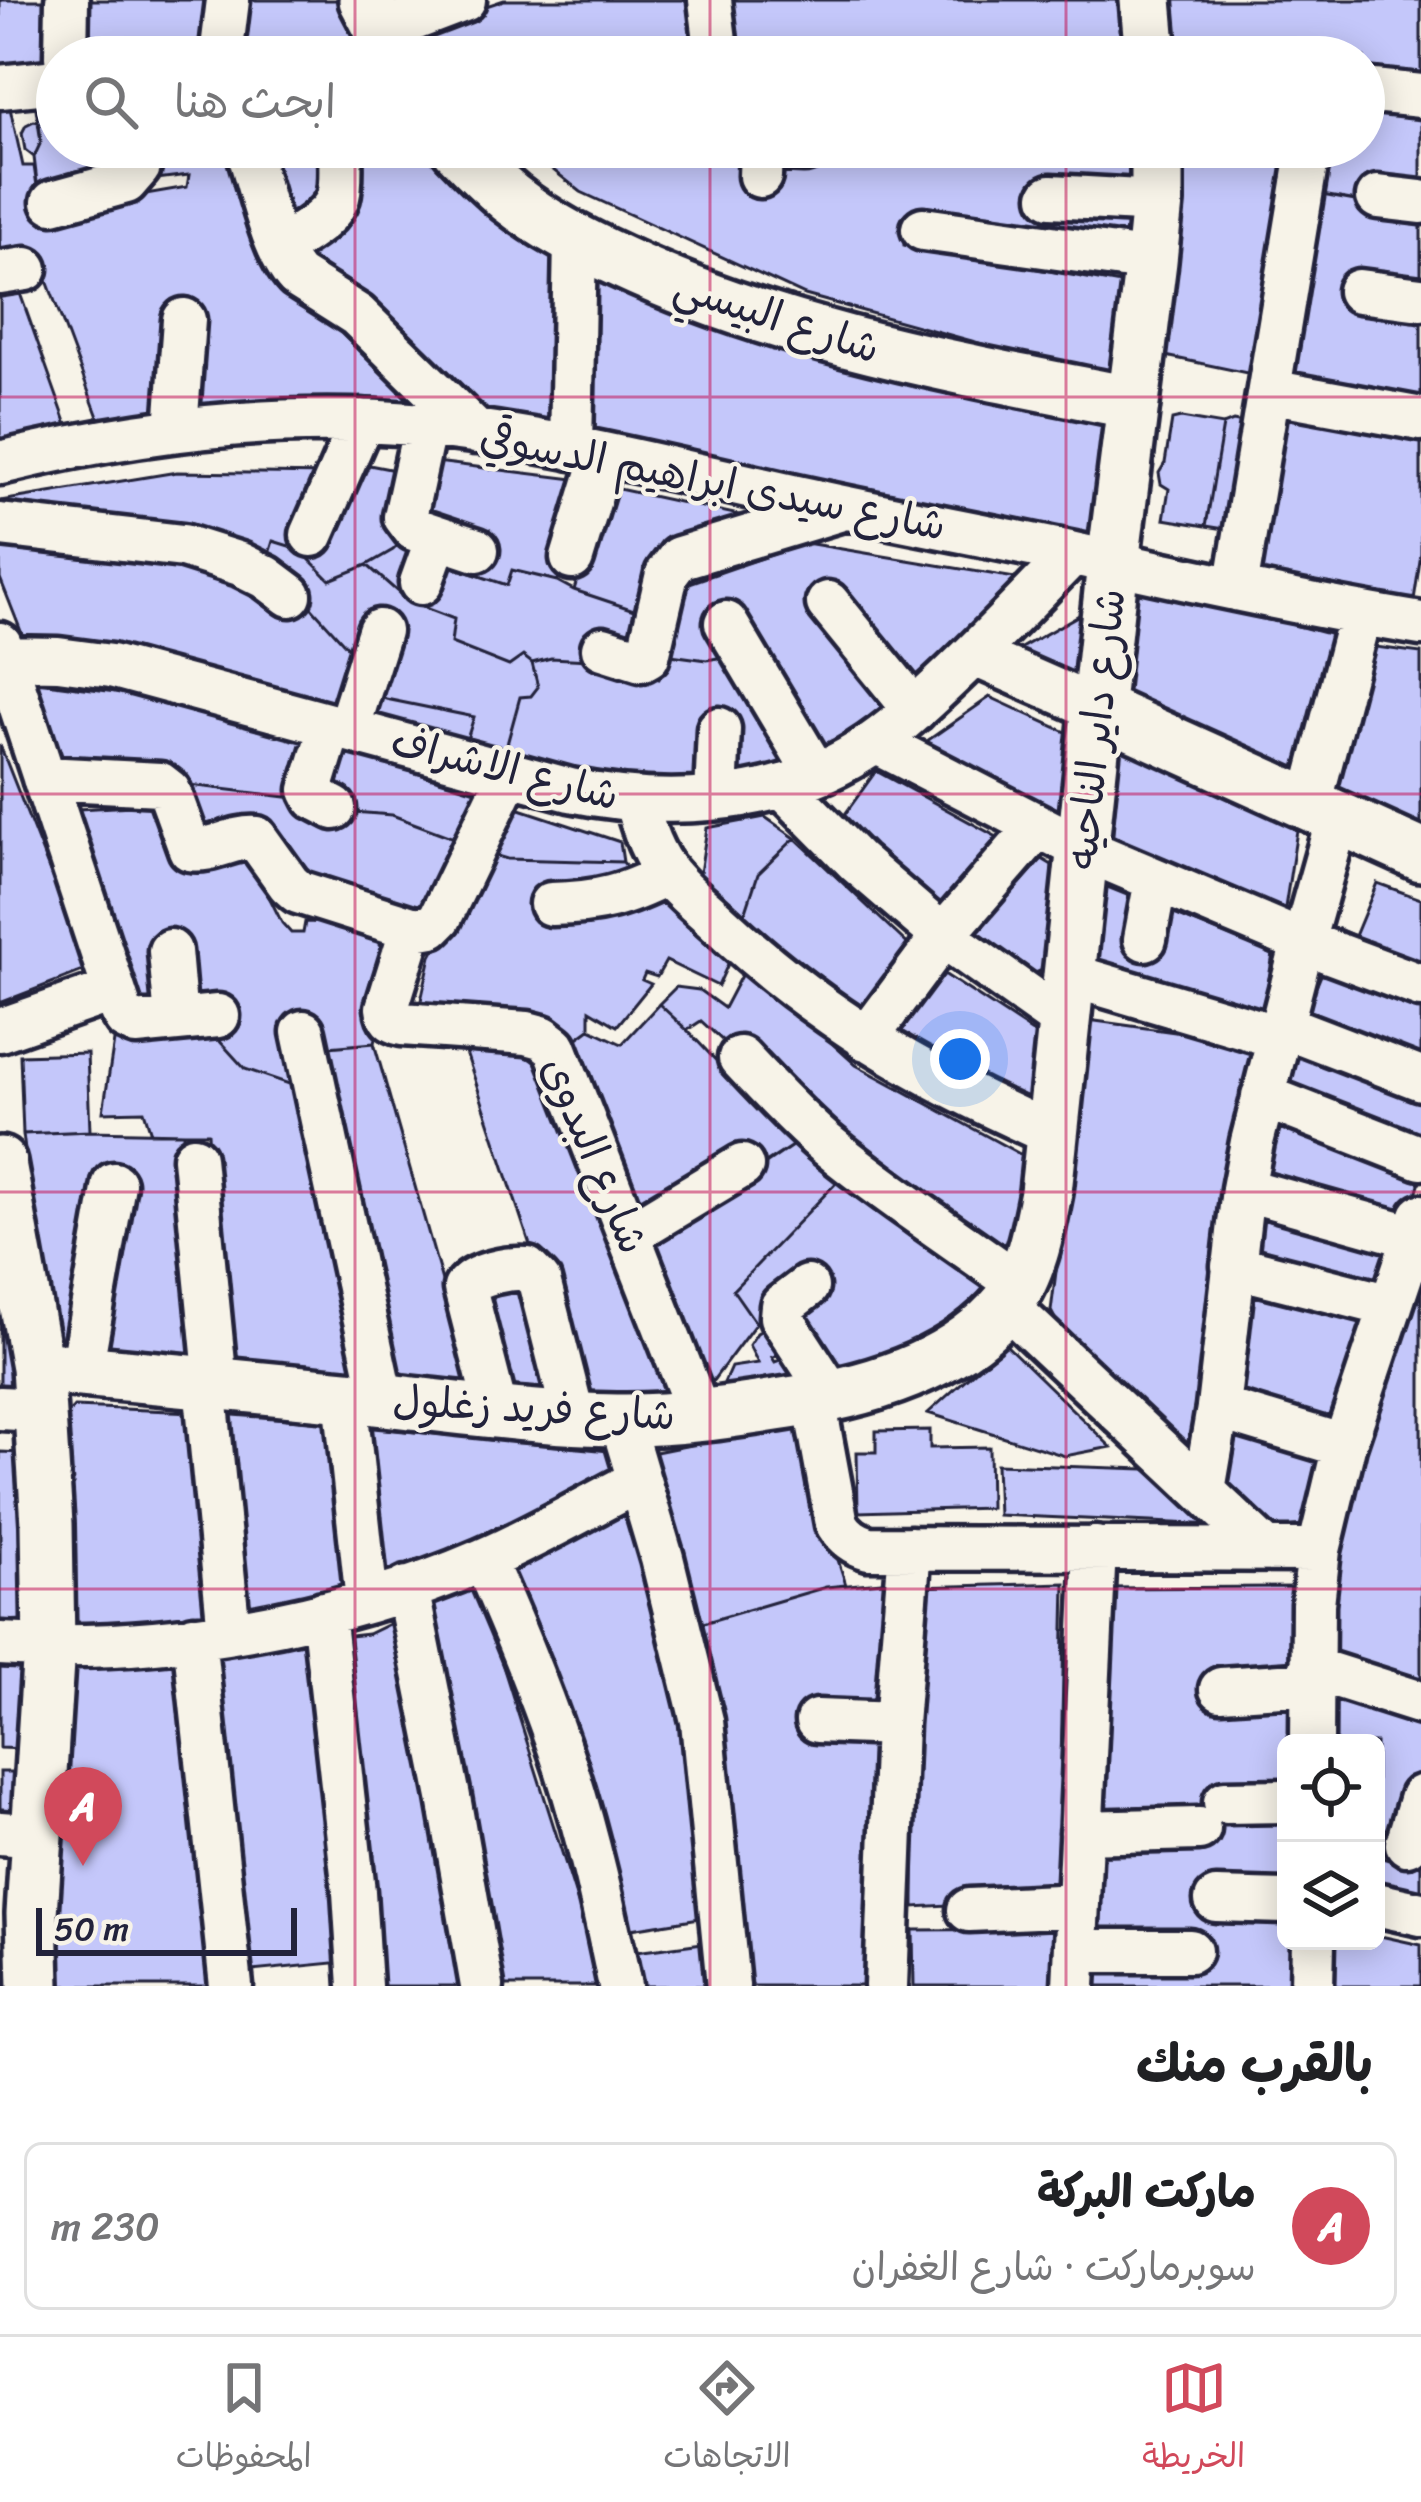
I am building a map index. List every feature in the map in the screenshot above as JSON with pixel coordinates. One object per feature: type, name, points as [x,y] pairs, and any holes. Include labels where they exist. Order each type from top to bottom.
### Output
[{"type":"street","points":[[66,36],[67,0]]},
{"type":"street","points":[[223,36],[227,0]]},
{"type":"street","points":[[380,30],[464,0]]},
{"type":"street","points":[[710,0],[714,36]]},
{"type":"street","points":[[1146,0],[1149,36]]},
{"type":"street","points":[[0,87],[36,83]]},
{"type":"street","points":[[1385,92],[1421,96]]},
{"type":"street","points":[[53,202],[126,182],[138,168]]},
{"type":"street","points":[[254,168],[290,269],[357,315],[476,432]]},
{"type":"street","points":[[280,249],[336,202],[340,168]]},
{"type":"street","name":"شارع البيسي","points":[[479,168],[512,199],[575,240],[722,304],[875,351],[1133,404]]},
{"type":"street","points":[[760,168],[760,176]]},
{"type":"street","name":"شارع داير الناحيه","points":[[1013,1295],[1040,1225],[1052,1134],[1066,998],[1061,838],[1098,709],[1092,558],[1133,404],[1157,168]]},
{"type":"street","points":[[1236,589],[1306,168]]},
{"type":"street","points":[[1051,196],[1157,202]]},
{"type":"street","points":[[1378,196],[1421,202]]},
{"type":"street","points":[[923,229],[1151,261]]},
{"type":"street","points":[[572,559],[587,452],[575,240]]},
{"type":"street","points":[[1359,291],[1421,299]]},
{"type":"street","points":[[176,429],[184,320]]},
{"type":"street","points":[[1269,391],[1421,419]]},
{"type":"street","points":[[312,535],[362,421]]},
{"type":"street","name":"شارع سيدى ابراهيم الدسوقي","points":[[0,463],[75,445],[254,422],[425,425],[587,452],[1421,624]]},
{"type":"street","points":[[421,583],[457,544],[414,529],[406,517],[425,425]]},
{"type":"street","points":[[603,648],[641,660],[648,656],[667,574],[679,558],[846,508]]},
{"type":"street","points":[[0,525],[183,546],[240,564],[290,595]]},
{"type":"street","name":"شارع الاشراف","points":[[2,651],[111,666],[570,790],[676,801],[799,780],[876,742],[1092,558]]},
{"type":"street","points":[[828,603],[914,710]]},
{"type":"street","points":[[1204,1490],[1243,1189],[1303,942],[1360,614]]},
{"type":"street","points":[[726,623],[799,780],[857,862],[943,936],[1066,998],[1280,1031],[1421,1079]]},
{"type":"street","points":[[334,808],[315,798],[311,790],[379,631]]},
{"type":"street","points":[[2,651],[126,1019],[136,1024],[197,1018],[170,951]]},
{"type":"street","points":[[975,655],[1421,855]]},
{"type":"street","points":[[716,797],[719,729]]},
{"type":"street","points":[[876,742],[1061,838],[1303,942],[1421,986]]},
{"type":"street","name":"شارع البدوى","points":[[509,773],[440,918],[432,926],[415,929],[409,937],[388,1016],[402,1024],[527,1033],[555,1047],[700,1417]]},
{"type":"street","points":[[44,778],[160,784],[169,791],[190,849],[256,838],[293,910],[415,929]]},
{"type":"street","points":[[635,800],[647,839],[668,874],[761,962],[866,1039],[926,1075],[1052,1134]]},
{"type":"street","points":[[866,1039],[943,936],[1061,838]]},
{"type":"street","points":[[551,904],[612,898],[668,874]]},
{"type":"street","points":[[1145,939],[1156,880]]},
{"type":"street","points":[[0,1030],[114,990]]},
{"type":"street","points":[[303,1032],[363,1397],[387,1595],[449,1797],[482,1986]]},
{"type":"street","points":[[740,1058],[824,1142],[1013,1295],[1265,1549]]},
{"type":"street","points":[[1263,1096],[1421,1157]]},
{"type":"street","points":[[194,1158],[211,1383],[212,1635],[231,1986]]},
{"type":"street","points":[[0,1163],[39,1389],[47,1524],[25,1646],[16,1916],[34,1986]]},
{"type":"street","points":[[628,1234],[742,1166]]},
{"type":"street","points":[[39,1389],[114,1184]]},
{"type":"street","points":[[1243,1189],[1419,1230],[1344,1446],[1319,1550],[1313,1604],[1312,1734]]},
{"type":"street","points":[[1233,1266],[1391,1306]]},
{"type":"street","points":[[497,1413],[465,1288],[476,1278],[527,1269],[538,1281],[598,1419],[638,1481],[662,1558],[701,1721],[728,1986]]},
{"type":"street","points":[[807,1287],[782,1306],[781,1317],[824,1398],[837,1524],[850,1540],[869,1548],[1319,1550]]},
{"type":"street","name":"شارع فريد زغلول","points":[[39,1389],[211,1383],[497,1413],[598,1419],[700,1417],[872,1388],[944,1354],[977,1331],[1013,1295]]},
{"type":"street","points":[[1218,1408],[1344,1446]]},
{"type":"street","points":[[25,1646],[212,1635],[323,1613],[484,1559],[638,1481]]},
{"type":"street","points":[[886,1986],[896,1724],[910,1548]]},
{"type":"street","points":[[1095,1548],[1075,1969],[1190,1951]]},
{"type":"street","points":[[484,1559],[528,1659],[567,1771],[620,1986]]},
{"type":"street","points":[[323,1613],[360,1986]]},
{"type":"street","points":[[1221,1688],[1311,1676],[1421,1703]]},
{"type":"street","points":[[817,1721],[896,1724]]},
{"type":"street","points":[[1407,1844],[1421,1797]]},
{"type":"street","points":[[1082,1832],[1277,1803]]},
{"type":"street","points":[[1216,1900],[1277,1902]]},
{"type":"street","points":[[969,1910],[1078,1905]]},
{"type":"street","points":[[1385,1906],[1421,1914]]},
{"type":"street","points":[[1312,1986],[1313,1950]]},
{"type":"building","points":[[0,0],[52,0],[49,36],[36,36],[36,79],[0,85]]},
{"type":"building","points":[[81,0],[215,0],[211,36],[77,36]]},
{"type":"building","points":[[238,0],[350,0],[366,36],[232,36]]},
{"type":"building","points":[[504,0],[701,0],[707,36],[401,36]]},
{"type":"building","points":[[718,0],[1125,0],[1128,36],[722,36]]},
{"type":"building","points":[[1167,0],[1421,0],[1421,79],[1385,76],[1385,36],[1169,36]]},
{"type":"building","points":[[1421,103],[1421,197],[1363,202],[1311,193],[1315,168],[1385,168],[1385,106]]},
{"type":"building","points":[[10,108],[23,166],[34,166],[41,212],[187,187],[189,175],[156,179],[157,168],[237,168],[292,284],[423,415],[104,433],[36,251],[0,255],[0,110]]},
{"type":"building","points":[[36,121],[34,157],[25,150],[22,133],[26,125]]},
{"type":"building","points":[[36,153],[36,168],[121,168],[38,191],[34,157]]},
{"type":"building","points":[[271,168],[329,168],[328,196],[291,230]]},
{"type":"building","points":[[339,168],[449,168],[485,205],[559,243],[553,428],[484,422],[300,257]]},
{"type":"building","points":[[551,168],[1135,168],[1132,253],[905,220],[904,245],[1126,285],[1110,379],[805,295],[581,192]]},
{"type":"building","points":[[1170,168],[1294,168],[1266,377],[1161,355]]},
{"type":"building","points":[[1311,193],[1421,213],[1421,412],[1279,376]]},
{"type":"building","points":[[588,267],[1104,416],[1090,545],[579,435]]},
{"type":"building","points":[[16,282],[71,436],[0,450],[0,285]]},
{"type":"building","points":[[1276,402],[1421,427],[1421,554],[1412,613],[1243,572]]},
{"type":"building","points":[[1172,420],[1223,425],[1206,526],[1164,519],[1169,489],[1161,484],[1159,473]]},
{"type":"building","points":[[1248,424],[1231,530],[1206,526],[1223,425]]},
{"type":"building","points":[[428,461],[582,480],[558,581],[512,570],[507,585],[434,561],[413,515]]},
{"type":"building","points":[[359,463],[405,472],[400,543],[367,565],[330,580],[310,560]]},
{"type":"building","points":[[177,472],[329,474],[299,549],[273,541],[264,570],[0,515],[0,501]]},
{"type":"building","points":[[605,486],[767,521],[667,556],[652,616],[574,590]]},
{"type":"building","points":[[0,537],[219,567],[304,599],[361,662],[340,722],[26,644],[0,578]]},
{"type":"building","points":[[273,541],[299,549],[330,580],[367,565],[409,602],[454,619],[451,643],[509,666],[523,656],[532,663],[538,687],[531,696],[520,697],[501,766],[462,755],[474,717],[386,699],[367,687],[361,662],[304,599],[264,570]]},
{"type":"building","points":[[400,543],[434,561],[507,585],[512,570],[652,616],[645,645],[589,660],[551,658],[532,663],[523,656],[509,666],[451,643],[454,619],[409,602],[367,565]]},
{"type":"building","points":[[806,543],[1015,578],[1015,605],[914,692],[815,761],[734,655],[707,660],[671,655],[663,639],[672,589]]},
{"type":"building","points":[[1151,588],[1344,638],[1306,790],[1124,702],[1131,592]]},
{"type":"building","points":[[1088,610],[1084,690],[1012,653]]},
{"type":"building","points":[[1361,645],[1421,653],[1421,846],[1321,799]]},
{"type":"building","points":[[671,655],[707,660],[734,655],[794,771],[727,790],[501,766],[520,697],[531,696],[538,687],[532,663],[551,658],[589,660],[659,679]]},
{"type":"building","points":[[30,681],[170,699],[318,740],[303,799],[64,775]]},
{"type":"building","points":[[367,687],[386,699],[474,717],[462,755],[358,727]]},
{"type":"building","points":[[990,697],[1068,733],[1068,832],[914,750]]},
{"type":"building","points":[[1120,744],[1298,824],[1282,927],[1111,855]]},
{"type":"building","points":[[0,745],[88,969],[0,1003]]},
{"type":"building","points":[[337,749],[492,796],[467,843],[392,815],[340,811],[322,795]]},
{"type":"building","points":[[876,771],[1008,843],[943,912],[843,817]]},
{"type":"building","points":[[173,783],[392,815],[467,843],[426,922],[300,888],[252,833],[197,847]]},
{"type":"building","points":[[151,805],[181,868],[245,848],[291,933],[303,933],[305,922],[365,923],[393,962],[374,1043],[317,1048],[303,1077],[289,1084],[245,1069],[205,1025],[139,1015],[78,809]]},
{"type":"building","points":[[508,805],[620,842],[623,862],[507,859],[487,853]]},
{"type":"building","points":[[765,817],[795,838],[758,874],[741,926],[697,892],[707,828]]},
{"type":"building","points":[[795,838],[918,954],[864,1029],[741,926],[758,874]]},
{"type":"building","points":[[487,853],[507,859],[623,862],[638,882],[548,919],[674,900],[733,953],[718,986],[666,961],[657,977],[645,973],[642,980],[651,984],[617,1026],[590,1010],[590,1029],[564,1048],[418,1014],[431,956]]},
{"type":"building","points":[[1042,859],[1052,865],[1052,966],[1021,979],[972,937]]},
{"type":"building","points":[[1377,883],[1421,899],[1421,978],[1333,946],[1339,929],[1355,936]]},
{"type":"building","points":[[1105,886],[1273,954],[1262,1020],[1087,967]]},
{"type":"building","points":[[1326,963],[1421,995],[1421,1067],[1300,1026]]},
{"type":"building","points":[[746,966],[856,1065],[1029,1159],[1013,1275],[852,1159],[701,1021],[687,1030],[659,1004],[676,987],[699,990],[724,1008]]},
{"type":"building","points":[[932,966],[1043,1039],[1033,1089],[1021,1113],[876,1038]]},
{"type":"building","points":[[659,1004],[795,1144],[755,1170],[635,1223],[564,1048],[590,1029],[622,1044]]},
{"type":"building","points":[[1088,1020],[1255,1043],[1197,1456],[1062,1332],[1051,1311]]},
{"type":"building","points":[[205,1025],[245,1069],[289,1084],[303,1077],[365,1388],[221,1376],[208,1133],[151,1133],[144,1111],[103,1112],[114,1041]]},
{"type":"building","points":[[461,1038],[537,1043],[678,1396],[579,1407]]},
{"type":"building","points":[[374,1043],[475,1396],[396,1392],[317,1048]]},
{"type":"building","points":[[87,1053],[90,1131],[23,1134],[20,1055]]},
{"type":"building","points":[[1296,1054],[1421,1093],[1421,1146],[1283,1095]]},
{"type":"building","points":[[1276,1114],[1421,1178],[1406,1224],[1257,1183]]},
{"type":"building","points":[[183,1133],[192,1369],[93,1363],[50,1354],[23,1134]]},
{"type":"building","points":[[795,1144],[839,1180],[733,1290],[756,1323],[709,1386],[646,1246]]},
{"type":"building","points":[[839,1180],[909,1236],[1002,1287],[903,1369],[829,1379],[788,1314],[806,1280],[756,1323],[733,1290]]},
{"type":"building","points":[[1254,1207],[1399,1246],[1384,1295],[1247,1260]]},
{"type":"building","points":[[1421,1275],[1421,1689],[1330,1660],[1332,1552]]},
{"type":"building","points":[[0,1278],[18,1387],[0,1387]]},
{"type":"building","points":[[1244,1283],[1377,1319],[1340,1435],[1229,1401]]},
{"type":"building","points":[[522,1287],[551,1401],[498,1402],[476,1297]]},
{"type":"building","points":[[770,1326],[785,1353],[772,1357],[775,1362],[788,1357],[811,1392],[722,1402],[731,1367],[758,1363],[749,1345]]},
{"type":"building","points":[[1005,1344],[1111,1447],[1065,1456],[928,1413]]},
{"type":"building","points":[[74,1407],[194,1412],[213,1621],[71,1624],[63,1419]]},
{"type":"building","points":[[220,1414],[340,1423],[358,1585],[243,1613]]},
{"type":"building","points":[[1226,1421],[1333,1456],[1311,1524],[1271,1529],[1218,1481]]},
{"type":"building","points":[[795,1424],[846,1585],[693,1626],[646,1454]]},
{"type":"building","points":[[363,1427],[609,1451],[622,1481],[381,1577]]},
{"type":"building","points":[[930,1430],[930,1448],[989,1447],[990,1508],[858,1512],[857,1452],[876,1452],[876,1431]]},
{"type":"building","points":[[0,1452],[22,1453],[26,1620],[0,1621]]},
{"type":"building","points":[[996,1464],[1145,1469],[1217,1525],[998,1515]]},
{"type":"building","points":[[634,1509],[685,1687],[706,1917],[625,1930],[497,1572]]},
{"type":"building","points":[[894,1581],[876,1986],[734,1986],[693,1626],[826,1587]]},
{"type":"building","points":[[1065,1583],[1058,1899],[914,1907],[915,1587]]},
{"type":"building","points":[[478,1587],[602,1986],[493,1986],[422,1609]]},
{"type":"building","points":[[1301,1587],[1302,1734],[1277,1734],[1277,1950],[1299,1950],[1297,1986],[1082,1986],[1084,1969],[1194,1972],[1197,1942],[1080,1941],[1102,1588]]},
{"type":"building","points":[[395,1621],[474,1986],[371,1986],[340,1637],[368,1634]]},
{"type":"building","points":[[317,1639],[344,1962],[242,1972],[219,1651]]},
{"type":"building","points":[[0,1646],[30,1647],[26,1749],[0,1748]]},
{"type":"building","points":[[179,1654],[215,1986],[56,1986],[52,1955],[68,1665]]},
{"type":"building","points":[[1325,1694],[1421,1725],[1421,1779],[1401,1845],[1385,1842],[1385,1734],[1325,1734]]},
{"type":"building","points":[[0,1772],[19,1772],[17,1827],[0,1825]]},
{"type":"building","points":[[1421,1835],[1421,1904],[1385,1897],[1385,1859],[1412,1867]]},
{"type":"building","points":[[1061,1929],[1062,1986],[914,1986],[913,1930]]},
{"type":"building","points":[[1385,1937],[1421,1945],[1421,1986],[1325,1986],[1327,1950],[1385,1950]]},
{"type":"building","points":[[710,1942],[714,1986],[635,1986],[628,1953]]},
{"type":"place","name":"ماركت البركة","points":[[83,1866]]}]
